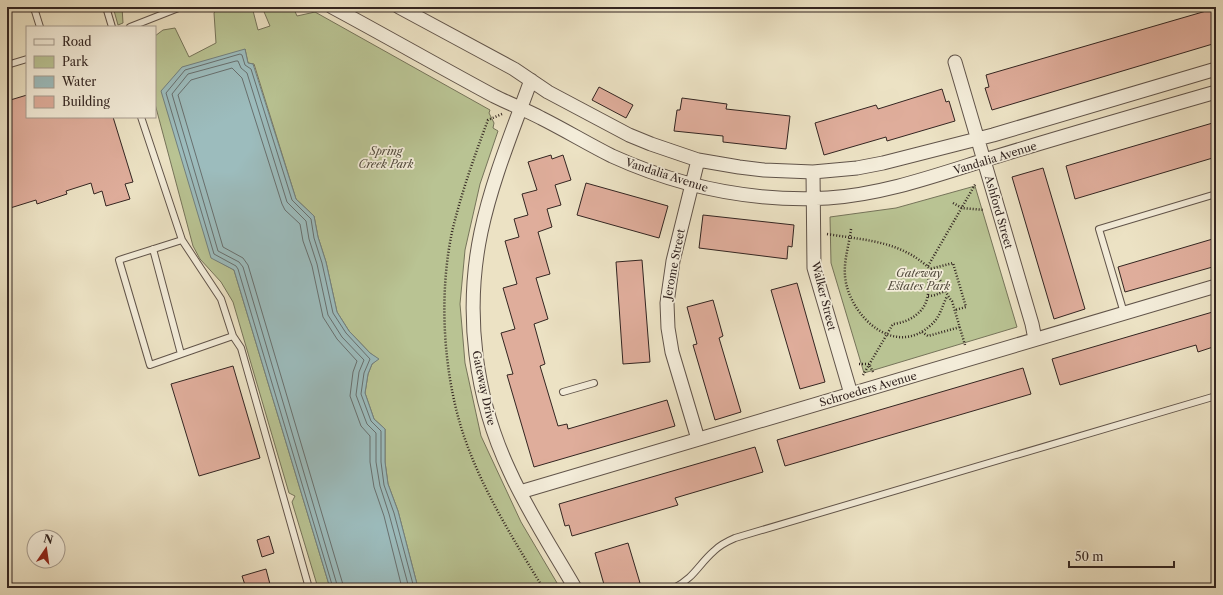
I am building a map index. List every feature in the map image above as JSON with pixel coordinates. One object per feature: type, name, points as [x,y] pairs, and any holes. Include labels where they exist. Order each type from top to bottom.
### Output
[{"type":"street","name":"Vandalia Avenue","points":[[332,7],[494,96],[540,117],[612,156],[655,173],[692,185],[757,197],[813,198],[850,196],[887,189],[923,180],[984,160],[1216,92]]},
{"type":"street","name":"Vandalia Avenue","points":[[399,7],[514,69],[548,92],[629,135],[698,160],[764,170],[813,172],[857,168],[883,163],[978,139],[1216,69]]},
{"type":"street","name":"Ashford Street","points":[[955,62],[1032,324],[1035,339]]},
{"type":"street","name":"Gateway Drive","points":[[531,80],[520,108],[486,211],[476,257],[473,324],[477,362],[487,412],[501,451],[520,492],[576,588]]},
{"type":"street","name":"Jerome Street","points":[[698,160],[671,272],[667,303],[667,315],[672,352],[698,439]]},
{"type":"street","name":"Walker Street","points":[[813,172],[814,268],[851,394]]},
{"type":"street","name":"Schroeders Avenue","points":[[520,492],[1216,286]]},
{"type":"lane","points":[[32,7],[34,8],[40,26]]},
{"type":"lane","points":[[106,7],[112,26]]},
{"type":"lane","points":[[133,26],[181,7]]},
{"type":"lane","points":[[7,65],[26,59]]},
{"type":"lane","points":[[141,118],[182,240],[221,299],[233,336],[241,348],[309,588]]},
{"type":"lane","points":[[1124,313],[1098,229],[1216,194]]},
{"type":"lane","points":[[182,240],[119,260],[150,365],[233,336]]},
{"type":"lane","points":[[153,249],[181,354]]},
{"type":"lane","points":[[563,392],[594,383]]},
{"type":"lane","points":[[674,588],[693,575],[713,552],[735,538],[1216,396]]},
{"type":"path","points":[[928,266],[976,183]]},
{"type":"path","points":[[953,203],[962,208],[984,210]]},
{"type":"path","points":[[827,234],[850,238],[888,244],[909,253],[928,266],[938,276],[947,296],[939,316],[922,332],[904,338],[887,335],[867,320],[853,303],[846,281],[844,262],[850,238],[851,229]]},
{"type":"path","points":[[930,269],[953,263],[966,307],[955,310]]},
{"type":"path","points":[[863,375],[893,324],[910,320],[923,308],[928,296],[928,279],[930,269]]},
{"type":"path","points":[[928,296],[934,296],[938,293],[946,291]]},
{"type":"path","points":[[947,296],[952,301],[965,345]]},
{"type":"path","points":[[922,332],[928,336],[960,327]]},
{"type":"path","points":[[859,364],[869,364]]},
{"type":"path","points":[[869,364],[873,372]]},
{"type":"green space","points":[[113,7],[122,7],[123,23],[118,25]]},
{"type":"green space","name":"Spring Creek Park","points":[[218,7],[252,7],[258,30],[270,26],[262,7],[293,7],[297,16],[315,12],[490,110],[489,113],[494,123],[493,128],[498,131],[480,184],[465,250],[460,304],[465,363],[481,436],[521,522],[560,588],[418,588],[398,511],[388,484],[385,462],[385,429],[374,419],[365,393],[368,374],[372,364],[378,359],[370,353],[349,331],[337,312],[314,216],[296,199],[254,64],[248,63],[245,49],[211,257],[234,270],[330,588],[318,588],[292,502],[295,496],[289,493],[233,302],[221,282],[200,259],[193,246],[156,108],[156,35],[163,30],[175,28],[189,57],[216,43],[214,13]]},
{"type":"green space","name":"Gateway Estates Park","points":[[975,186],[1017,327],[864,373],[831,263],[830,217],[896,208]]},
{"type":"water","points":[[245,49],[248,63],[253,64],[296,199],[314,216],[337,312],[349,331],[370,353],[379,359],[372,364],[368,374],[365,393],[374,419],[385,429],[385,462],[388,484],[398,511],[418,588],[330,588],[234,270],[211,258],[161,91],[182,67]]},
{"type":"building","points":[[1213,9],[1216,19],[1216,43],[992,110],[985,88],[989,87],[986,75]]},
{"type":"building","points":[[599,87],[633,105],[626,118],[592,100]]},
{"type":"building","points":[[942,89],[946,102],[949,101],[955,121],[887,141],[886,137],[824,155],[815,123],[876,105],[878,109]]},
{"type":"building","points":[[26,95],[26,118],[113,118],[133,182],[125,184],[130,199],[106,206],[102,191],[94,194],[91,183],[66,191],[67,194],[37,204],[36,200],[7,209],[7,101]]},
{"type":"building","points":[[682,98],[727,104],[726,109],[790,116],[786,149],[723,142],[723,136],[674,131],[677,110],[680,110]]},
{"type":"building","points":[[1216,122],[1216,157],[1075,199],[1066,166]]},
{"type":"building","points":[[551,155],[552,159],[563,155],[571,180],[555,185],[561,205],[547,209],[552,227],[538,232],[550,274],[536,278],[548,319],[534,324],[545,364],[540,366],[558,426],[567,424],[568,429],[667,400],[675,426],[534,467],[507,375],[513,374],[501,333],[515,329],[503,288],[517,284],[505,241],[519,237],[514,219],[528,215],[522,194],[537,190],[528,162]]},
{"type":"building","points":[[1043,168],[1085,309],[1054,319],[1012,177]]},
{"type":"building","points":[[586,183],[668,206],[659,238],[577,215]]},
{"type":"building","points":[[703,215],[794,225],[792,247],[788,246],[787,259],[699,248]]},
{"type":"building","points":[[1216,238],[1216,266],[1125,292],[1118,267]]},
{"type":"building","points":[[642,260],[650,362],[623,364],[616,262]]},
{"type":"building","points":[[797,283],[825,382],[800,389],[771,290]]},
{"type":"building","points":[[713,300],[723,336],[719,338],[741,412],[715,420],[693,345],[697,344],[687,307]]},
{"type":"building","points":[[1216,311],[1216,346],[1198,352],[1196,345],[1060,385],[1052,359]]},
{"type":"building","points":[[233,366],[260,458],[199,476],[171,384]]},
{"type":"building","points":[[1023,368],[1031,394],[785,466],[777,440]]},
{"type":"building","points":[[755,447],[763,472],[675,498],[678,505],[572,536],[569,525],[565,526],[559,504]]},
{"type":"building","points":[[269,536],[274,553],[262,557],[257,540]]},
{"type":"building","points":[[628,543],[640,583],[621,588],[605,588],[595,553]]},
{"type":"building","points":[[266,569],[271,588],[246,588],[242,576]]}]
